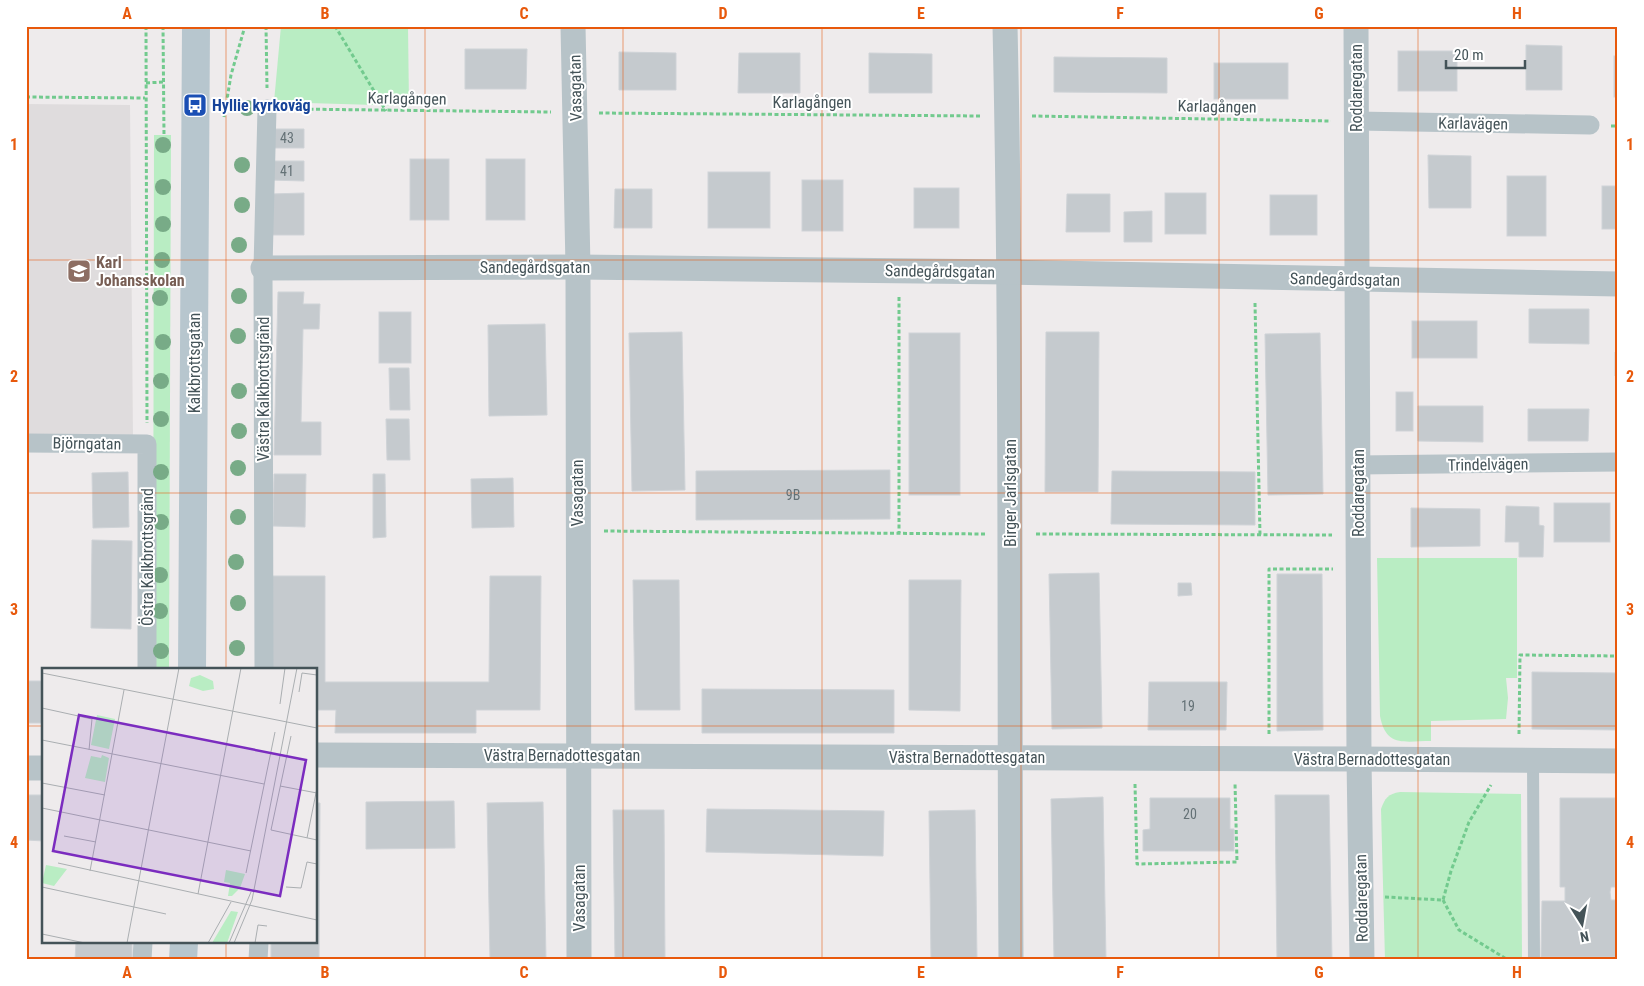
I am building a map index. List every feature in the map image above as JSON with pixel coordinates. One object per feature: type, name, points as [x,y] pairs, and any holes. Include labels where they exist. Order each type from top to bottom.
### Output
[{"type":"main road","name":"Kalkbrottsgatan","points":[[192,668],[196,26]]},
{"type":"main road","points":[[184,944],[184,960]]},
{"type":"street","name":"Vasagatan","points":[[573,26],[578,267],[579,960]]},
{"type":"street","name":"Birger Jarlsgatan","points":[[1005,26],[1011,534],[1009,758],[1011,960]]},
{"type":"street","name":"Roddaregatan","points":[[1356,26],[1359,758],[1362,960]]},
{"type":"street","name":"Västra Kalkbrottsgränd","points":[[264,668],[263,268],[267,109]]},
{"type":"street","name":"Karlavägen","points":[[1356,121],[1590,125]]},
{"type":"street","name":"Sandegårdsgatan","points":[[263,268],[578,267],[1009,272],[1618,284]]},
{"type":"street","name":"Björngatan","points":[[26,443],[147,444]]},
{"type":"street","name":"Östra Kalkbrottsgränd","points":[[147,444],[147,668]]},
{"type":"street","name":"Trindelvägen","points":[[1358,465],[1618,462]]},
{"type":"street","name":"Västra Bernadottesgatan","points":[[318,755],[1359,758],[1618,761]]},
{"type":"street","points":[[26,768],[42,768]]},
{"type":"street","points":[[142,960],[143,944]]},
{"type":"street","points":[[258,960],[259,944]]},
{"type":"lane","points":[[1518,760],[1534,960]]},
{"type":"path","points":[[146,26],[147,444]]},
{"type":"path","points":[[163,26],[164,136]]},
{"type":"path","points":[[266,26],[267,109]]},
{"type":"path","points":[[335,26],[386,111]]},
{"type":"path","points":[[146,83],[163,82]]},
{"type":"path","points":[[26,97],[145,98]]},
{"type":"path","name":"Karlagången","points":[[267,109],[1356,121]]},
{"type":"path","points":[[899,271],[899,533]]},
{"type":"path","points":[[1254,277],[1260,535]]},
{"type":"path","points":[[577,530],[1358,535]]},
{"type":"path","points":[[1269,758],[1269,569],[1358,570]]},
{"type":"path","points":[[1508,960],[1459,930],[1443,900],[1451,871],[1469,822],[1518,760],[1520,655],[1618,656]]},
{"type":"path","points":[[1134,758],[1136,864],[1237,862],[1235,758]]},
{"type":"path","points":[[1361,896],[1443,900]]},
{"type":"shaded area","name":"Karl Johansskolan","points":[[26,104],[130,105],[133,438],[26,437]]},
{"type":"green space","points":[[281,26],[408,26],[409,106],[274,102]]},
{"type":"green space","points":[[154,135],[171,135],[169,668],[153,668]]},
{"type":"green space","points":[[1377,558],[1517,558],[1517,678],[1506,678],[1508,698],[1506,719],[1431,721],[1431,741],[1405,742],[1392,738],[1387,733],[1380,716]]},
{"type":"green space","points":[[1400,792],[1521,794],[1522,960],[1385,960],[1381,809],[1388,797]]},
{"type":"building","points":[[1526,45],[1562,46],[1562,90],[1526,90]]},
{"type":"building","points":[[465,49],[527,49],[526,89],[465,89]]},
{"type":"building","points":[[1398,51],[1457,51],[1457,91],[1398,91]]},
{"type":"building","points":[[619,52],[676,53],[676,90],[619,90]]},
{"type":"building","points":[[739,53],[800,53],[800,93],[738,93]]},
{"type":"building","points":[[869,53],[932,54],[932,93],[869,93]]},
{"type":"building","points":[[1614,56],[1618,56],[1618,97],[1614,97]]},
{"type":"building","points":[[1054,57],[1167,58],[1167,93],[1054,92]]},
{"type":"building","points":[[1214,63],[1288,63],[1288,99],[1214,99]]},
{"type":"building","points":[[270,129],[304,129],[304,148],[271,148]]},
{"type":"building","points":[[1428,155],[1471,156],[1471,208],[1429,208]]},
{"type":"building","points":[[410,159],[449,159],[449,220],[410,220]]},
{"type":"building","points":[[486,159],[525,159],[525,220],[486,220]]},
{"type":"building","points":[[271,161],[304,161],[304,181],[270,180]]},
{"type":"building","points":[[708,172],[770,172],[770,228],[708,228]]},
{"type":"building","points":[[1507,176],[1546,176],[1546,236],[1507,236]]},
{"type":"building","points":[[802,180],[843,180],[843,231],[802,231]]},
{"type":"building","points":[[1602,186],[1618,186],[1618,229],[1602,229]]},
{"type":"building","points":[[914,188],[959,188],[959,228],[914,228]]},
{"type":"building","points":[[615,189],[652,189],[652,228],[614,228]]},
{"type":"building","points":[[304,193],[304,235],[271,235],[271,194]]},
{"type":"building","points":[[1165,193],[1206,193],[1206,234],[1165,234]]},
{"type":"building","points":[[1067,194],[1110,194],[1110,232],[1066,232]]},
{"type":"building","points":[[1270,195],[1317,195],[1317,235],[1270,235]]},
{"type":"building","points":[[1152,211],[1152,242],[1124,242],[1124,212]]},
{"type":"building","points":[[278,292],[304,292],[303,304],[320,304],[319,329],[303,329],[301,422],[321,422],[321,455],[274,455]]},
{"type":"building","points":[[26,304],[29,304],[28,438],[26,438]]},
{"type":"building","points":[[1529,309],[1589,309],[1589,344],[1529,343]]},
{"type":"building","points":[[379,312],[411,312],[411,363],[379,363]]},
{"type":"building","points":[[1412,321],[1477,321],[1477,358],[1412,358]]},
{"type":"building","points":[[545,324],[547,415],[489,416],[488,325]]},
{"type":"building","points":[[682,332],[685,490],[632,491],[629,333]]},
{"type":"building","points":[[1046,332],[1099,332],[1098,492],[1045,492]]},
{"type":"building","points":[[909,333],[960,333],[960,495],[909,495]]},
{"type":"building","points":[[1320,333],[1323,494],[1268,495],[1265,334]]},
{"type":"building","points":[[1615,352],[1618,352],[1618,377],[1615,376]]},
{"type":"building","points":[[389,368],[409,368],[410,410],[390,410]]},
{"type":"building","points":[[1396,392],[1413,392],[1413,431],[1396,431]]},
{"type":"building","points":[[1418,406],[1483,406],[1483,442],[1418,441]]},
{"type":"building","points":[[1528,409],[1589,409],[1588,441],[1528,441]]},
{"type":"building","points":[[386,419],[409,419],[410,460],[387,460]]},
{"type":"building","points":[[890,470],[890,519],[696,520],[696,471]]},
{"type":"building","points":[[1112,471],[1255,472],[1255,525],[1111,524]]},
{"type":"building","points":[[128,472],[129,527],[93,528],[92,473]]},
{"type":"building","points":[[274,474],[306,474],[305,527],[273,526]]},
{"type":"building","points":[[373,474],[385,474],[386,537],[373,538]]},
{"type":"building","points":[[513,478],[514,527],[472,528],[471,479]]},
{"type":"building","points":[[1554,503],[1610,503],[1610,542],[1554,542]]},
{"type":"building","points":[[1506,506],[1539,507],[1539,525],[1544,526],[1543,557],[1519,557],[1519,542],[1505,542]]},
{"type":"building","points":[[1411,508],[1480,509],[1480,546],[1411,547]]},
{"type":"building","points":[[92,540],[132,541],[131,629],[91,628]]},
{"type":"building","points":[[1099,573],[1102,728],[1052,729],[1049,574]]},
{"type":"building","points":[[1277,574],[1322,574],[1323,730],[1277,731]]},
{"type":"building","points":[[272,576],[325,576],[325,682],[489,682],[490,576],[541,576],[540,710],[476,710],[476,733],[335,733],[336,710],[318,710],[318,668],[271,668]]},
{"type":"building","points":[[633,580],[679,580],[680,710],[635,710]]},
{"type":"building","points":[[909,580],[961,580],[960,711],[909,710]]},
{"type":"building","points":[[1178,583],[1191,583],[1192,595],[1178,596]]},
{"type":"building","points":[[1532,672],[1618,673],[1618,730],[1532,729]]},
{"type":"building","points":[[26,681],[42,681],[42,723],[26,723]]},
{"type":"building","points":[[1149,682],[1227,682],[1226,730],[1148,730]]},
{"type":"building","points":[[702,689],[894,690],[894,733],[702,733]]},
{"type":"building","points":[[26,795],[42,795],[42,841],[26,840]]},
{"type":"building","points":[[1275,795],[1329,795],[1332,960],[1277,960]]},
{"type":"building","points":[[1103,797],[1106,960],[1054,960],[1051,799]]},
{"type":"building","points":[[1150,798],[1230,798],[1230,829],[1234,829],[1234,851],[1143,851],[1143,830],[1150,829]]},
{"type":"building","points":[[1560,798],[1615,798],[1615,887],[1611,887],[1610,892],[1611,900],[1618,900],[1618,957],[1541,957],[1542,901],[1565,901],[1565,887],[1560,887]]},
{"type":"building","points":[[454,801],[455,848],[366,849],[366,802]]},
{"type":"building","points":[[543,802],[546,960],[490,960],[487,803]]},
{"type":"building","points":[[318,803],[320,803],[319,960],[271,960],[271,944],[318,944]]},
{"type":"building","points":[[707,809],[884,811],[883,856],[706,852]]},
{"type":"building","points":[[613,810],[664,810],[665,960],[615,960]]},
{"type":"building","points":[[975,810],[977,960],[931,960],[929,811]]},
{"type":"building","points":[[76,944],[132,944],[132,960],[75,960]]},
{"type":"place","name":"Hyllie kyrkoväg","points":[[195,105]]},
{"type":"place","name":"Karl Johansskolan","points":[[79,271]]}]
